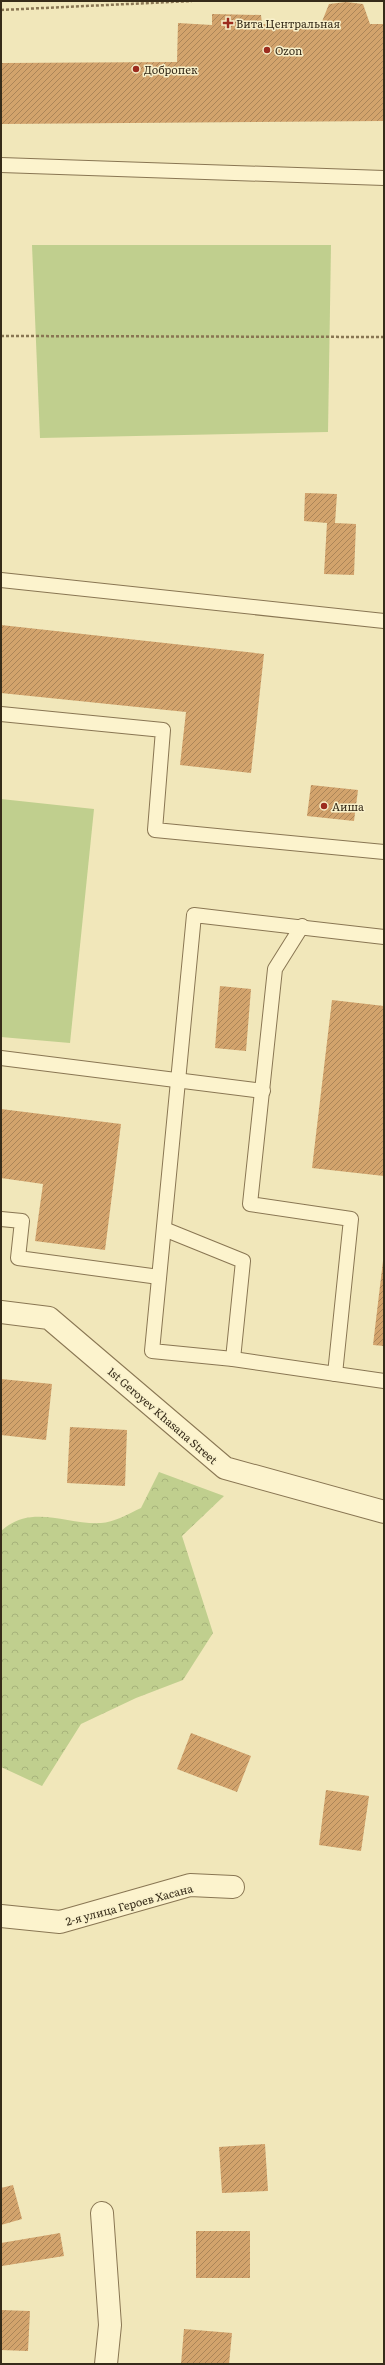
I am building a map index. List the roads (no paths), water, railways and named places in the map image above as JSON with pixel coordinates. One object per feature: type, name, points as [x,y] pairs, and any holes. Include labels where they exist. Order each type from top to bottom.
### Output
[{"type":"street","name":"1st Geroyev Khasana Street","points":[[1,1312],[49,1318],[225,1468],[384,1512]]},
{"type":"street","name":"2-я улица Героев Хасана","points":[[1,1916],[60,1922],[190,1886],[233,1887]]},
{"type":"street","points":[[102,2213],[110,2325],[106,2364]]},
{"type":"lane","points":[[1,165],[384,178]]},
{"type":"lane","points":[[1,580],[384,621]]},
{"type":"lane","points":[[1,714],[163,730],[156,830],[384,852]]},
{"type":"lane","points":[[384,937],[302,926],[194,915],[152,1351],[233,1359],[384,1381]]},
{"type":"lane","points":[[302,926],[275,969],[250,1204],[351,1219],[335,1374]]},
{"type":"lane","points":[[1,1058],[263,1091]]},
{"type":"lane","points":[[1,1219],[22,1221],[18,1258],[159,1277]]},
{"type":"lane","points":[[164,1229],[243,1261],[233,1359]]},
{"type":"place","name":"Вита Центральная","points":[[228,23]]},
{"type":"place","name":"Ozon","points":[[267,50]]},
{"type":"place","name":"Добропек","points":[[136,69]]},
{"type":"place","name":"Аиша","points":[[324,806]]}]
